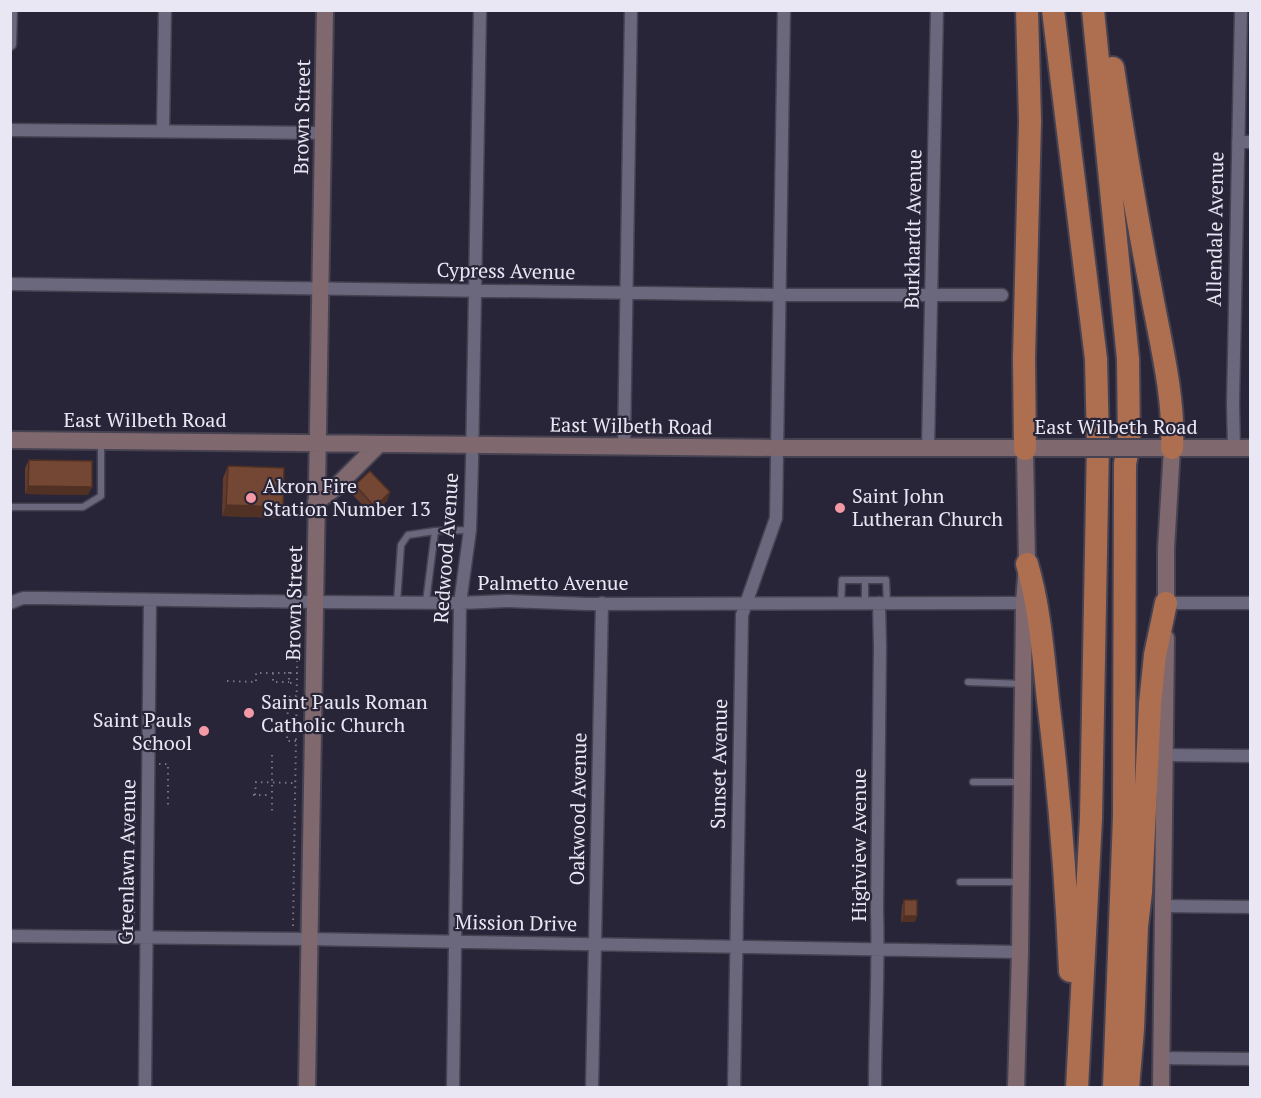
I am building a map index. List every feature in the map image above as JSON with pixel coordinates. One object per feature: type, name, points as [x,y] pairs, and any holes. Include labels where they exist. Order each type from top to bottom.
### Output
[{"type":"highway","points":[[1025,449],[1024,347],[1030,121],[1027,10]]},
{"type":"highway","points":[[1053,10],[1096,360],[1098,443],[1090,818],[1076,1088]]},
{"type":"highway","points":[[1093,10],[1128,359],[1129,442],[1125,464],[1124,817],[1114,1088]]},
{"type":"highway","points":[[1104,10],[1136,211],[1164,360],[1173,427],[1172,448]]},
{"type":"highway","points":[[1027,564],[1037,608],[1054,752],[1066,883],[1076,1088]]},
{"type":"highway","points":[[1128,1088],[1150,704],[1155,655],[1166,603]]},
{"type":"main road","name":"Brown Street","points":[[307,1088],[325,10]]},
{"type":"main road","name":"East Wilbeth Road","points":[[10,440],[928,449],[1242,448]]},
{"type":"main road","points":[[316,502],[335,488],[379,444]]},
{"type":"main road","points":[[1161,1088],[1166,549],[1172,448]]},
{"type":"main road","points":[[1016,1088],[1024,603],[1027,564],[1025,449]]},
{"type":"street","points":[[10,44],[11,10]]},
{"type":"street","points":[[163,131],[165,10]]},
{"type":"street","name":"Redwood Avenue","points":[[453,1088],[460,603],[470,530],[473,445],[480,10]]},
{"type":"street","points":[[624,446],[631,10]]},
{"type":"street","name":"Sunset Avenue","points":[[734,1088],[742,615],[776,518],[784,10]]},
{"type":"street","name":"Burkhardt Avenue","points":[[928,449],[937,10]]},
{"type":"street","name":"Allendale Avenue","points":[[1240,10],[1244,142],[1233,404],[1242,448]]},
{"type":"street","points":[[10,130],[322,133]]},
{"type":"street","name":"Cypress Avenue","points":[[10,284],[778,295],[1002,295]]},
{"type":"street","name":"Palmetto Avenue","points":[[10,603],[23,598],[397,603],[507,601],[1024,603]]},
{"type":"street","name":"Greenlawn Avenue","points":[[145,1088],[150,601]]},
{"type":"street","name":"Oakwood Avenue","points":[[592,1088],[602,603]]},
{"type":"street","name":"Highview Avenue","points":[[874,1088],[879,949],[877,910],[880,646],[883,603]]},
{"type":"street","points":[[1166,603],[1251,603]]},
{"type":"street","points":[[1165,754],[1251,756]]},
{"type":"street","points":[[1163,906],[1251,907]]},
{"type":"street","name":"Mission Drive","points":[[10,936],[1020,952]]},
{"type":"street","points":[[1162,1058],[1251,1059]]},
{"type":"lane","points":[[10,507],[83,507],[100,496],[101,441]]},
{"type":"lane","points":[[397,603],[401,544],[408,535],[435,531],[470,530]]},
{"type":"lane","points":[[426,603],[435,531]]},
{"type":"lane","points":[[841,603],[842,580],[885,580],[883,603]]},
{"type":"lane","points":[[866,580],[866,603]]},
{"type":"lane","points":[[968,682],[1023,684]]},
{"type":"lane","points":[[973,782],[1021,782]]},
{"type":"lane","points":[[960,882],[1020,882]]},
{"type":"path","points":[[293,926],[298,612]]},
{"type":"path","points":[[290,660],[290,630],[298,631]]},
{"type":"path","points":[[227,681],[256,682],[256,673],[297,673]]},
{"type":"path","points":[[273,673],[273,682],[297,683]]},
{"type":"path","points":[[289,673],[289,682]]},
{"type":"path","points":[[296,741],[287,741],[288,697],[297,696]]},
{"type":"path","points":[[288,718],[296,718]]},
{"type":"path","points":[[272,755],[272,813]]},
{"type":"path","points":[[159,760],[159,764],[168,764],[168,806]]},
{"type":"path","points":[[272,795],[254,795],[256,782],[295,783]]},
{"type":"building","points":[[29,460],[92,461],[92,487],[28,486]]},
{"type":"building","name":"Akron Fire Station Number 13","points":[[228,466],[284,468],[283,507],[226,505]]},
{"type":"building","points":[[370,471],[390,492],[375,507],[355,485]]},
{"type":"building","points":[[904,900],[917,900],[917,916],[904,916]]},
{"type":"place","name":"Akron Fire Station Number 13","points":[[251,498]]},
{"type":"place","name":"Saint John Lutheran Church","points":[[840,508]]},
{"type":"place","name":"Saint Pauls Roman Catholic Church","points":[[249,713]]},
{"type":"place","name":"Saint Pauls School","points":[[204,731]]}]
